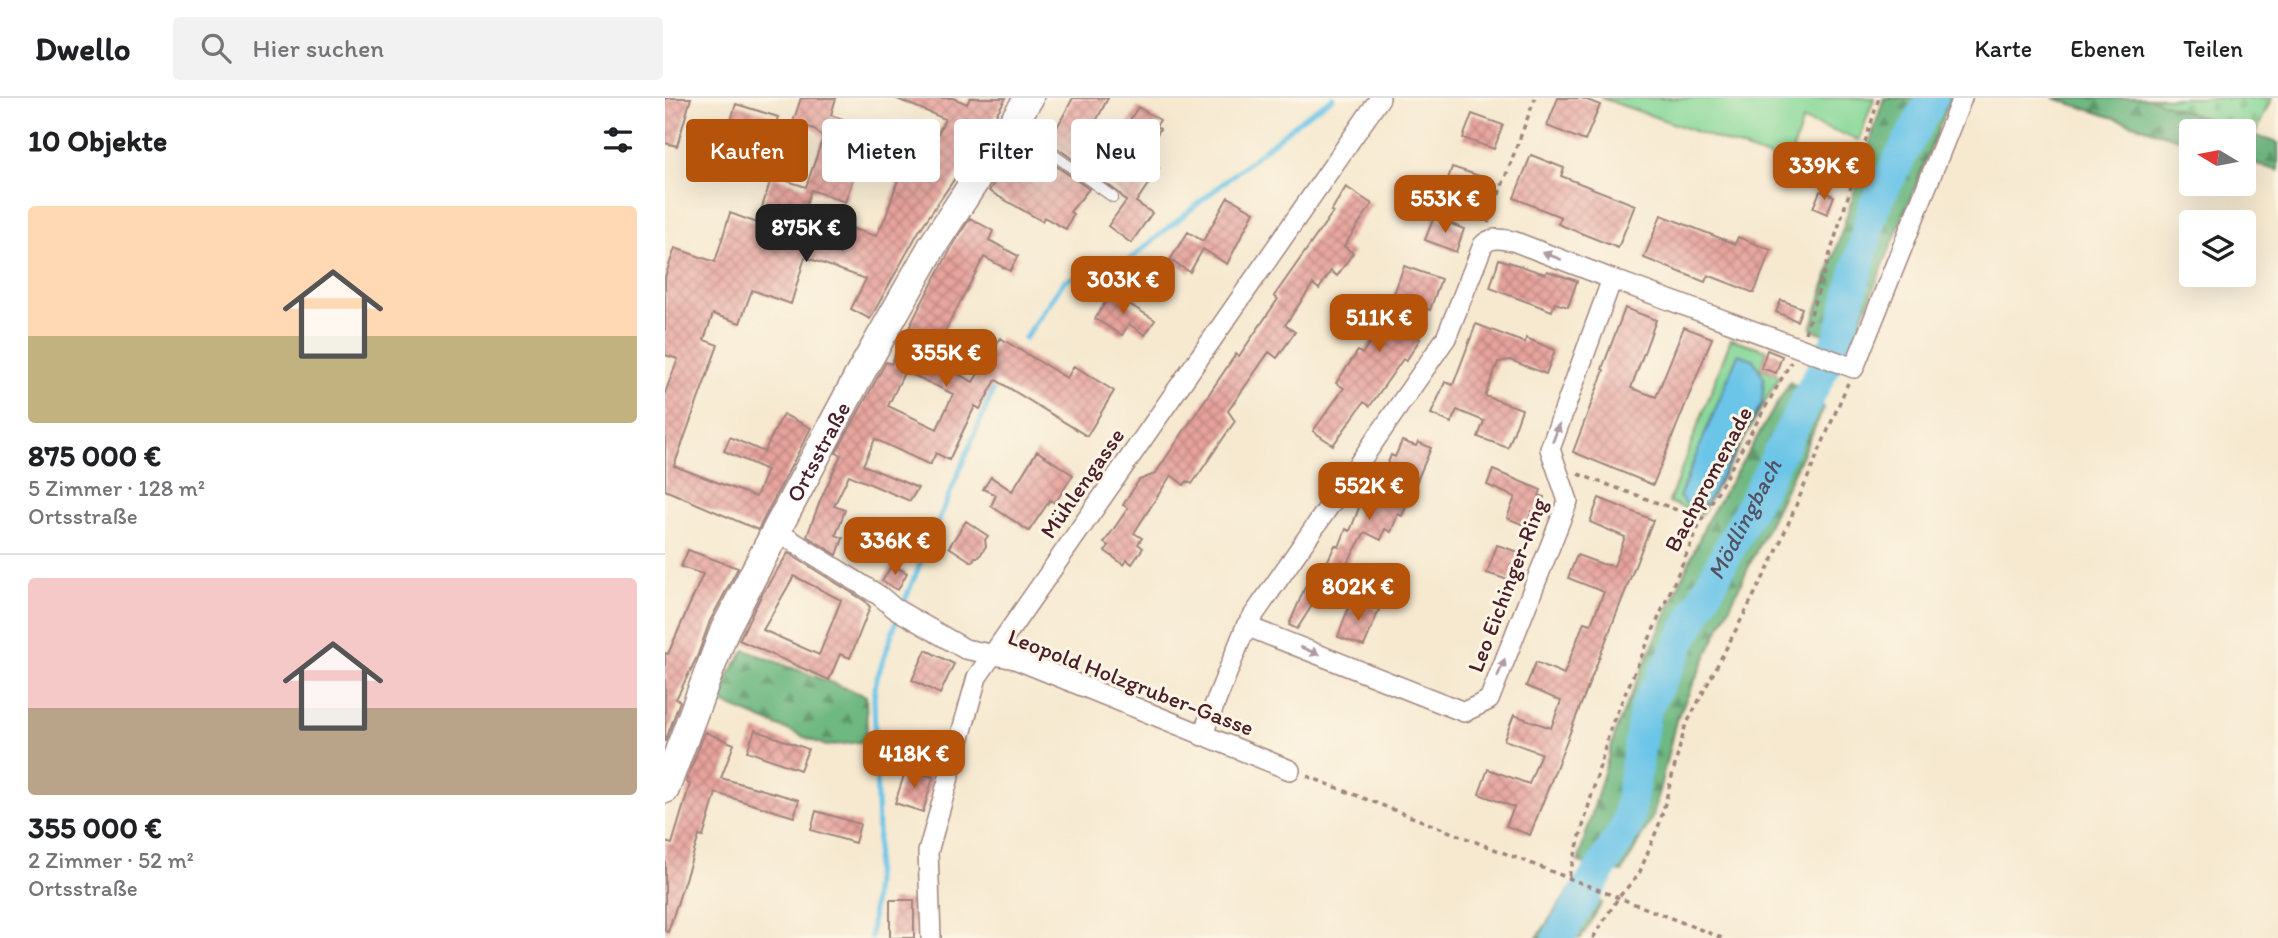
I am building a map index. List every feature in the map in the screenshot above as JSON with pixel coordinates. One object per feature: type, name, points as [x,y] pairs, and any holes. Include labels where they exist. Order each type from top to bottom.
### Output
[{"type":"street","name":"Ortsstraße","points":[[1016,119],[1029,98]]},
{"type":"street","name":"Mühlengasse","points":[[930,938],[928,852],[977,677],[1380,98]]},
{"type":"street","points":[[1202,736],[1246,626],[1446,338],[1475,261],[1489,239],[1513,242],[1846,366],[1962,98]]},
{"type":"street","name":"Ortsstraße","points":[[665,789],[725,629],[857,379],[933,245],[975,182]]},
{"type":"street","name":"Leo Eichinger-Ring","points":[[1246,626],[1464,712],[1489,700],[1568,501],[1550,449],[1612,279]]},
{"type":"street","name":"Leopold Holzgruber-Gasse","points":[[776,531],[901,612],[965,649],[1015,659],[1290,770]]},
{"type":"lane","points":[[1057,158],[1113,197]]},
{"type":"path","name":"Bachpromenade","points":[[1569,876],[1611,726],[1702,519],[1804,351],[1829,250],[1879,98]]},
{"type":"path","points":[[1489,239],[1488,219],[1533,99]]},
{"type":"path","points":[[1593,938],[1618,898],[1639,874],[1660,821],[1685,727],[1774,557],[1846,366]]},
{"type":"path","points":[[1557,466],[1702,519]]},
{"type":"path","points":[[1290,770],[1569,876],[1722,938]]},
{"type":"green space","points":[[1601,98],[1874,98],[1859,140],[1803,120],[1788,164]]},
{"type":"green space","points":[[1884,98],[1951,98],[1851,345],[1811,329]]},
{"type":"green space","points":[[2053,98],[2149,98],[2208,119],[2179,119],[2179,139]]},
{"type":"green space","points":[[2149,98],[2272,98],[2256,132],[2256,119],[2207,119]]},
{"type":"green space","points":[[2256,136],[2278,143],[2278,171],[2256,164]]},
{"type":"green space","points":[[1731,339],[1767,350],[1761,368],[1776,373],[1779,377],[1701,515],[1669,502]]},
{"type":"green space","points":[[1790,382],[1824,408],[1676,720],[1653,816],[1622,872],[1578,862],[1617,727],[1707,521]]},
{"type":"green space","points":[[745,650],[866,696],[867,741],[826,746],[713,699]]},
{"type":"green space","points":[[1570,889],[1602,903],[1581,938],[1537,938]]},
{"type":"water","points":[[1738,354],[1753,359],[1764,378],[1762,403],[1706,504],[1690,508],[1679,497]]},
{"type":"building","points":[[665,98],[691,98],[677,146],[665,143]]},
{"type":"building","points":[[801,98],[836,98],[831,115],[842,119],[822,119],[822,136],[808,127],[808,119],[794,119]]},
{"type":"building","points":[[895,98],[953,98],[967,104],[970,98],[1006,98],[994,119],[954,119],[954,180],[919,231],[870,319],[851,309],[866,279],[805,257],[791,304],[752,290],[740,323],[713,314],[704,340],[718,345],[674,466],[756,497],[767,470],[724,451],[730,437],[764,452],[783,414],[811,428],[758,530],[665,490],[665,393],[678,359],[665,355],[665,277],[675,248],[715,262],[730,213],[757,223],[770,182],[791,182],[806,187],[822,140],[822,182],[852,182],[845,202],[811,190],[796,236],[840,254],[850,228],[876,236],[897,182],[940,182],[940,129],[945,119]]},
{"type":"building","points":[[1073,98],[1108,98],[1097,119],[1071,119],[1071,158],[1057,148],[1057,127]]},
{"type":"building","points":[[1558,98],[1582,98],[1600,105],[1585,141],[1547,126]]},
{"type":"building","points":[[736,104],[778,117],[777,119],[731,119]]},
{"type":"building","points":[[1138,107],[1158,119],[1131,119]]},
{"type":"building","points":[[1472,114],[1503,125],[1494,149],[1463,138]]},
{"type":"building","points":[[1531,155],[1564,168],[1561,176],[1635,205],[1618,248],[1558,224],[1561,217],[1514,198]]},
{"type":"building","points":[[1057,167],[1071,176],[1071,182],[1079,182],[1089,189],[1070,212],[1073,214],[1066,229],[1044,217],[1042,221],[989,191],[995,182],[1057,182]]},
{"type":"building","points":[[1452,167],[1480,176],[1477,196],[1472,194],[1470,200],[1444,191]]},
{"type":"building","points":[[1104,182],[1150,182],[1136,202],[1152,213],[1131,243],[1108,226],[1126,201]]},
{"type":"building","points":[[1346,187],[1372,204],[1344,246],[1353,253],[1337,276],[1331,271],[1319,289],[1313,284],[1285,325],[1295,332],[1277,358],[1269,352],[1228,411],[1235,421],[1192,484],[1187,481],[1184,485],[1171,475],[1134,533],[1142,538],[1138,544],[1143,548],[1132,564],[1127,560],[1124,565],[1105,551],[1109,546],[1104,543],[1128,508],[1123,505],[1139,480],[1155,474],[1236,354],[1239,356],[1278,299],[1274,296],[1333,212],[1331,211]]},
{"type":"building","points":[[1820,191],[1834,196],[1827,214],[1813,208]]},
{"type":"building","points":[[1228,197],[1254,212],[1227,264],[1203,249],[1190,272],[1170,260],[1188,232],[1203,241]]},
{"type":"building","points":[[1661,215],[1735,244],[1738,237],[1771,250],[1754,293],[1708,275],[1705,282],[1644,258]]},
{"type":"building","points":[[1434,217],[1464,229],[1456,252],[1425,240]]},
{"type":"building","points":[[970,218],[993,231],[989,240],[1018,256],[1010,271],[984,257],[930,359],[973,382],[1000,338],[1067,378],[1074,366],[1114,391],[1087,436],[996,380],[980,409],[975,406],[949,460],[936,453],[930,465],[875,439],[863,465],[918,488],[910,501],[849,475],[834,506],[845,510],[836,535],[843,538],[837,555],[807,536],[841,455],[836,453],[886,362],[891,364],[953,245]],"holes":[[[905,371],[953,394],[937,429],[888,406]]]},
{"type":"building","points":[[1499,259],[1577,281],[1568,307],[1555,303],[1552,311],[1490,288]]},
{"type":"building","points":[[1404,266],[1441,279],[1430,310],[1412,303],[1398,324],[1420,339],[1370,406],[1364,402],[1333,445],[1313,431],[1344,388],[1336,383],[1358,351],[1362,354],[1386,318],[1381,315],[1392,299]]},
{"type":"building","points":[[1111,293],[1155,320],[1145,335],[1129,324],[1122,335],[1095,319]]},
{"type":"building","points":[[1781,300],[1802,308],[1797,321],[1776,312]]},
{"type":"building","points":[[1625,308],[1656,320],[1631,388],[1656,397],[1684,327],[1712,338],[1653,485],[1573,452]]},
{"type":"building","points":[[1476,324],[1525,343],[1526,338],[1555,350],[1546,374],[1510,360],[1498,362],[1485,396],[1522,409],[1508,448],[1478,437],[1484,421],[1457,410],[1451,423],[1431,414],[1445,382],[1453,385]]},
{"type":"building","points":[[1767,350],[1782,356],[1776,373],[1761,368]]},
{"type":"building","points":[[1402,441],[1416,446],[1418,442],[1431,448],[1402,516],[1398,514],[1391,532],[1385,529],[1381,540],[1365,532],[1322,607],[1313,604],[1297,629],[1289,625],[1308,580],[1314,583],[1317,576],[1320,578],[1335,545],[1339,547],[1346,529],[1350,531],[1362,500],[1367,501],[1374,484],[1379,486],[1391,455],[1395,457]]},
{"type":"building","points":[[1037,451],[1073,475],[1055,503],[1050,500],[1029,531],[991,506],[996,495],[983,489],[991,477],[1012,491]]},
{"type":"building","points":[[1493,470],[1541,490],[1539,495],[1544,497],[1538,513],[1532,511],[1526,526],[1507,518],[1515,497],[1487,485]]},
{"type":"building","points":[[1599,498],[1653,520],[1530,835],[1506,826],[1514,807],[1479,794],[1488,769],[1529,784],[1541,753],[1504,740],[1514,715],[1551,728],[1561,701],[1526,686],[1536,662],[1564,674],[1584,622],[1591,624],[1604,592],[1568,578],[1577,555],[1614,566],[1625,537],[1590,522]]},
{"type":"building","points":[[966,521],[988,536],[985,540],[986,546],[972,562],[949,547]]},
{"type":"building","points":[[1497,545],[1521,553],[1511,581],[1487,573]]},
{"type":"building","points":[[688,550],[738,568],[710,621],[697,657],[676,699],[680,701],[665,742],[665,653],[668,654],[703,574],[681,567]]},
{"type":"building","points":[[788,553],[865,601],[870,607],[850,658],[840,654],[829,680],[739,640],[762,594]],"holes":[[[794,576],[841,600],[819,655],[763,630]]]},
{"type":"building","points":[[892,565],[907,573],[898,590],[882,581]]},
{"type":"building","points":[[1351,600],[1379,610],[1364,646],[1338,637]]},
{"type":"building","points":[[926,650],[954,664],[940,694],[912,680]]},
{"type":"building","points":[[755,730],[808,749],[800,770],[747,751]]},
{"type":"building","points":[[705,732],[734,744],[721,778],[799,800],[794,817],[716,793],[668,932],[665,931],[665,842],[672,844],[690,784],[686,782]]},
{"type":"building","points":[[906,769],[933,777],[923,812],[895,803]]},
{"type":"building","points":[[816,811],[860,824],[855,843],[811,830]]},
{"type":"building","points":[[890,900],[914,900],[914,938],[890,938]]},
{"type":"waterway","points":[[1025,338],[1065,280],[1129,260],[1303,118],[1333,98]]},
{"type":"waterway","name":"Mödlingbach","points":[[1558,938],[1627,826],[1645,710],[1839,338],[1874,206],[1932,98]]},
{"type":"waterway","points":[[902,607],[993,391]]},
{"type":"waterway","points":[[871,938],[878,833],[874,697],[876,681],[898,616]]}]
